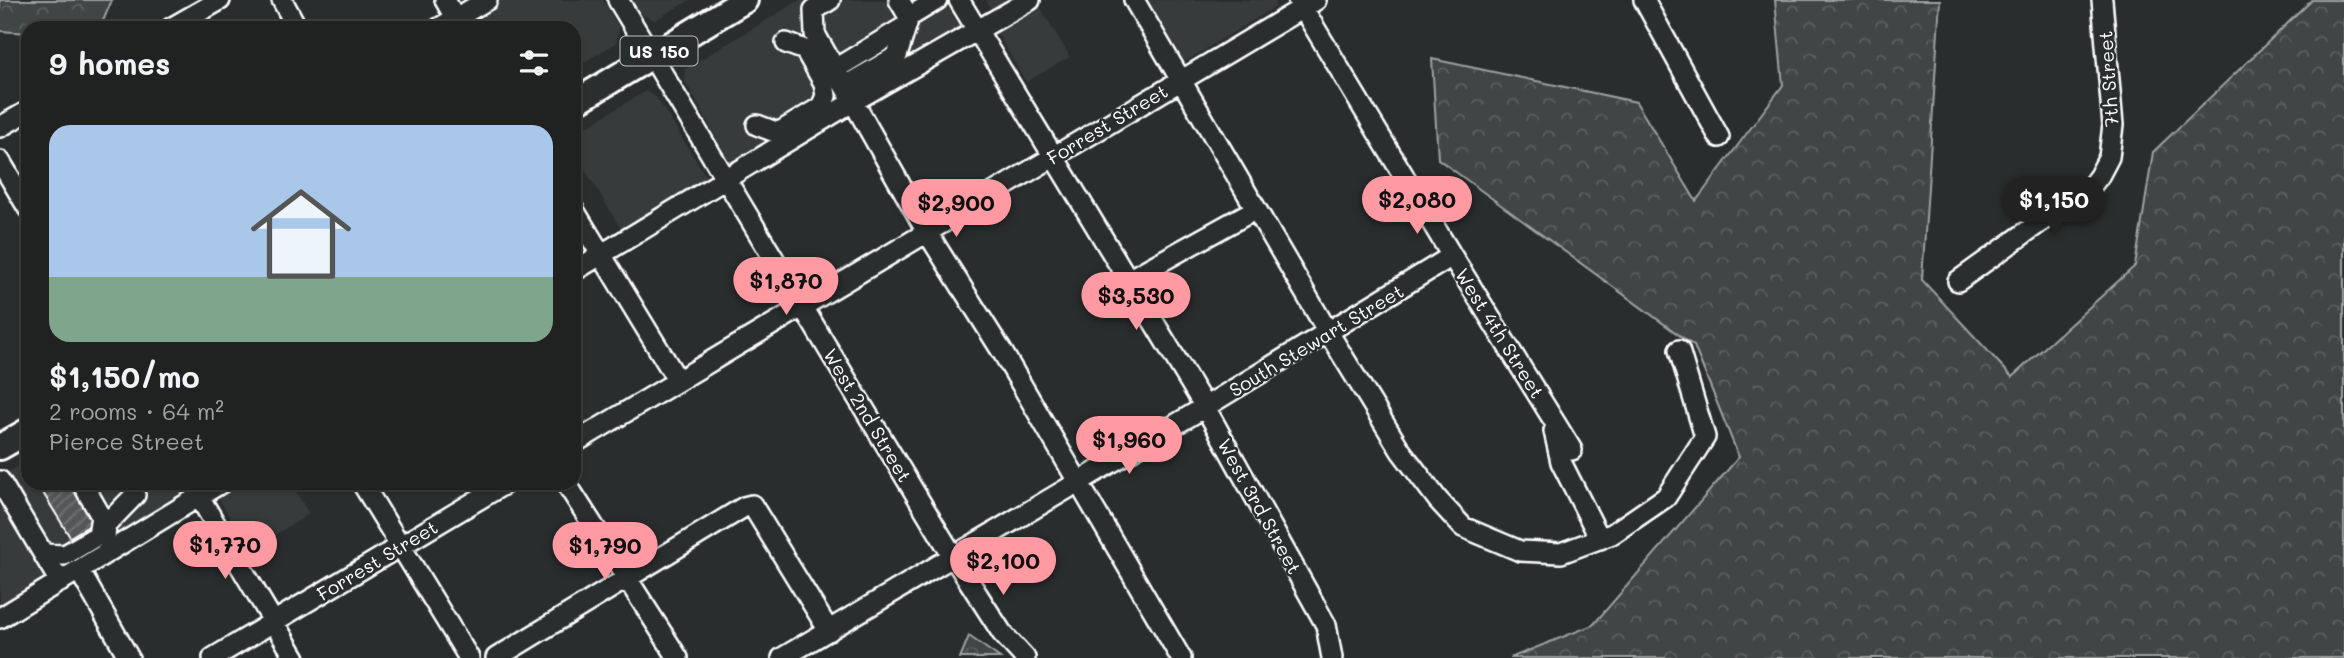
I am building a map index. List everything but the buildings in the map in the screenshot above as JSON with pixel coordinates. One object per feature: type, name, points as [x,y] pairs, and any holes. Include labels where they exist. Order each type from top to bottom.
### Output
[{"type":"main road","name":"US 150","points":[[581,99],[745,0]]},
{"type":"main road","points":[[1,445],[21,434]]},
{"type":"street","points":[[183,21],[220,0]]},
{"type":"street","points":[[282,0],[293,21]]},
{"type":"street","points":[[444,0],[451,21]]},
{"type":"street","points":[[458,21],[487,0]]},
{"type":"street","points":[[830,0],[814,10],[815,34],[927,232],[1003,353],[1181,658]]},
{"type":"street","points":[[581,267],[725,178],[850,94],[897,56],[908,22],[899,0]]},
{"type":"street","points":[[835,69],[937,0]]},
{"type":"street","name":"West 3rd Street","points":[[960,0],[1205,407],[1326,625],[1332,658]]},
{"type":"street","points":[[850,94],[978,30],[1030,0]]},
{"type":"street","points":[[1133,0],[1328,332],[1409,464],[1463,527],[1520,551],[1561,554],[1612,534],[1666,496],[1705,437],[1679,350]]},
{"type":"street","points":[[1644,0],[1719,137]]},
{"type":"street","name":"7th Street","points":[[1958,281],[2092,185],[2109,157],[2113,125],[2102,0]]},
{"type":"street","name":"West 2nd Street","points":[[620,1],[954,558],[1002,633],[1025,658]]},
{"type":"street","name":"Forrest Street","points":[[581,439],[1306,3]]},
{"type":"street","name":"West 4th Street","points":[[1306,3],[1452,256],[1572,450]]},
{"type":"street","points":[[758,125],[778,133],[821,107],[826,96],[824,83],[805,50],[786,43]]},
{"type":"street","points":[[0,127],[21,115]]},
{"type":"street","points":[[0,161],[21,196]]},
{"type":"street","points":[[1128,279],[1256,209]]},
{"type":"street","points":[[581,222],[678,381]]},
{"type":"street","name":"South Stewart Street","points":[[782,658],[1079,483],[1452,256]]},
{"type":"street","points":[[1551,416],[1561,462],[1600,539]]},
{"type":"street","points":[[0,481],[60,582]]},
{"type":"street","points":[[44,554],[65,555],[98,535],[101,516],[86,490]]},
{"type":"street","points":[[0,618],[104,554],[195,490],[295,658]]},
{"type":"street","points":[[366,490],[469,658]]},
{"type":"street","name":"Forrest Street","points":[[213,658],[494,490]]},
{"type":"street","points":[[570,490],[678,658]]},
{"type":"street","points":[[104,554],[106,525],[135,495]]},
{"type":"street","points":[[496,658],[751,505],[829,631]]},
{"type":"street","points":[[79,570],[129,658]]},
{"type":"shaded area","points":[[487,0],[603,0],[619,28],[616,43],[581,64],[581,21],[451,21]]},
{"type":"shaded area","points":[[632,0],[690,0],[655,20],[641,14]]},
{"type":"shaded area","points":[[800,0],[944,0],[966,36],[735,172],[685,81],[685,69]]},
{"type":"shaded area","points":[[986,0],[1036,0],[1070,57],[1026,82],[991,23],[997,20]]},
{"type":"shaded area","points":[[1134,0],[1277,0],[1275,7],[1173,69]]},
{"type":"shaded area","points":[[646,91],[657,98],[712,186],[627,239],[581,163],[581,130]]},
{"type":"shaded area","points":[[21,465],[21,490],[181,490],[189,502],[0,618],[0,477]]},
{"type":"shaded area","points":[[213,490],[295,490],[309,514],[250,550]]},
{"type":"green space","points":[[0,0],[112,0],[103,21],[21,21],[21,32],[0,31]]},
{"type":"green space","points":[[1775,0],[1940,0],[1922,280],[2012,377],[2135,266],[2153,152],[2312,0],[2344,0],[2344,658],[1510,658],[1593,625],[1739,457],[1694,346],[1438,159],[1432,59],[1636,102],[1696,201],[1783,85]]},
{"type":"green space","points":[[969,636],[1000,658],[960,658]]}]
